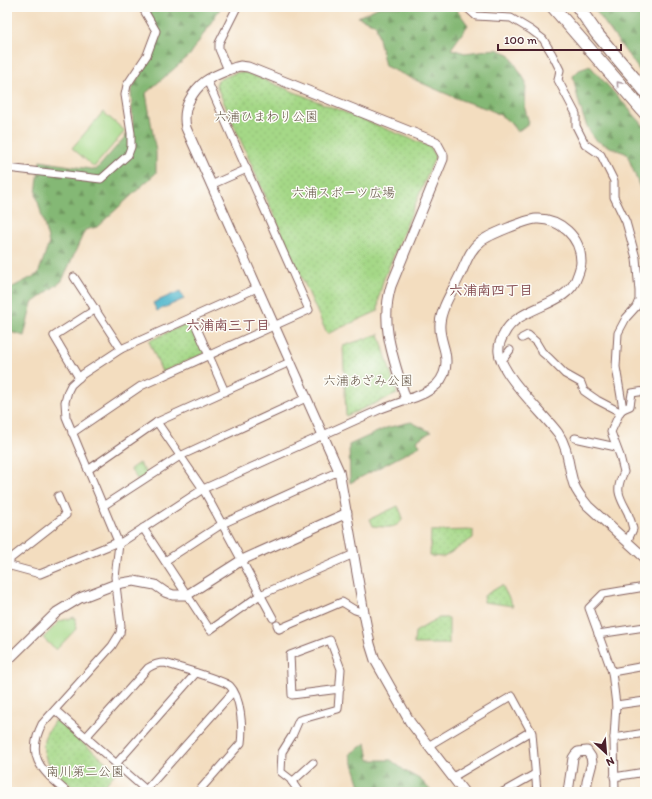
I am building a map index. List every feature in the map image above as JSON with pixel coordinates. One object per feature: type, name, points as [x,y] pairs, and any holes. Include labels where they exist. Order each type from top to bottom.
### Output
[{"type":"highway","points":[[553,7],[645,113]]},
{"type":"highway","points":[[578,7],[644,90]]},
{"type":"street","points":[[7,168],[101,179],[128,156],[131,147],[131,134],[125,95],[127,85],[147,55],[156,31],[142,7]]},
{"type":"street","points":[[228,70],[219,49],[219,43],[237,7]]},
{"type":"street","points":[[466,7],[476,16],[511,18],[543,39],[560,70],[558,80],[576,114],[576,126],[585,144],[601,155],[614,181],[614,198],[626,222],[636,258],[639,295],[639,300],[636,307],[626,318],[618,333],[616,367],[622,411]]},
{"type":"street","points":[[406,400],[388,337],[386,304],[391,286],[443,159],[443,155],[437,143],[248,67],[240,66],[207,80],[198,86],[186,109],[184,118],[188,133],[338,471],[370,644],[378,665],[406,716],[464,792]]},
{"type":"street","points":[[72,432],[141,386],[310,310],[207,80]]},
{"type":"street","points":[[211,185],[247,169]]},
{"type":"street","points":[[58,496],[66,515],[10,558],[8,565],[40,574],[119,543],[203,489],[381,409],[428,392],[436,386],[442,376],[446,360],[440,328],[441,314],[471,252],[475,246],[485,238],[526,221],[540,219],[555,222],[568,230],[580,248],[581,267],[577,280],[564,295],[523,315],[506,328],[500,340],[498,351],[501,362],[509,376],[561,438],[566,450],[574,485],[583,500],[645,558]]},
{"type":"street","points":[[74,277],[121,349]]},
{"type":"street","points":[[67,792],[43,769],[38,760],[34,747],[36,736],[42,724],[112,646],[120,633],[121,618],[115,578],[119,543],[66,417],[65,402],[68,391],[79,378],[121,349],[257,288]]},
{"type":"street","points":[[79,378],[54,336],[96,309]]},
{"type":"street","points":[[192,318],[225,392]]},
{"type":"street","points":[[522,338],[528,335],[536,342],[542,352],[565,374],[581,383],[584,391],[597,400],[622,411]]},
{"type":"street","points":[[501,362],[510,350]]},
{"type":"street","points":[[88,470],[157,422],[290,362]]},
{"type":"street","points":[[627,542],[633,529],[629,515],[618,495],[620,479],[624,472],[611,432],[622,411],[630,406],[632,393],[645,391]]},
{"type":"street","points":[[103,506],[180,456],[306,398]]},
{"type":"street","points":[[157,422],[203,489],[273,618]]},
{"type":"street","points":[[575,438],[616,447]]},
{"type":"street","points":[[164,561],[222,524],[338,471]]},
{"type":"street","points":[[8,657],[57,612],[80,598],[124,582],[139,582],[155,585],[169,594],[187,595],[242,560],[346,513]]},
{"type":"street","points":[[143,528],[210,630],[260,595],[354,554]]},
{"type":"street","points":[[615,792],[614,738],[616,705],[612,672],[589,608],[603,594],[645,587]]},
{"type":"street","points":[[277,626],[279,629],[342,602],[355,610],[364,613]]},
{"type":"street","points":[[598,634],[645,627]]},
{"type":"street","points":[[299,792],[292,782],[281,772],[282,752],[292,736],[299,720],[338,709],[340,689],[341,668],[330,640],[290,655],[292,695],[340,689]]},
{"type":"street","points":[[86,737],[148,668],[153,665],[165,663],[229,685],[237,698],[243,733],[241,743],[198,792]]},
{"type":"street","points":[[612,672],[645,666]]},
{"type":"street","points":[[116,764],[196,673]]},
{"type":"street","points":[[55,710],[145,791],[233,692]]},
{"type":"street","points":[[428,746],[512,696],[532,733],[537,792]]},
{"type":"street","points":[[616,705],[645,701]]},
{"type":"street","points":[[453,777],[531,731]]},
{"type":"street","points":[[614,738],[645,733]]},
{"type":"street","points":[[568,792],[573,758],[582,751],[586,751],[592,760],[586,792]]},
{"type":"street","points":[[292,782],[313,763]]},
{"type":"street","points":[[614,777],[645,772]]},
{"type":"street","points":[[503,792],[535,774]]},
{"type":"green space","points":[[146,7],[221,7],[190,55],[146,93],[156,152],[156,173],[97,227],[85,230],[62,281],[32,303],[24,336],[7,331],[7,290],[38,274],[49,243],[36,194],[40,161],[96,170],[124,138],[133,125],[131,91],[161,35]]},
{"type":"green space","points":[[379,7],[455,7],[468,25],[451,49],[465,53],[496,49],[509,54],[526,82],[525,109],[529,123],[517,132],[511,124],[497,113],[456,98],[385,66],[376,25],[358,17]]},
{"type":"green space","points":[[593,7],[645,7],[645,78],[596,11]]},
{"type":"green space","points":[[590,66],[645,127],[645,201],[627,154],[597,141],[587,127],[573,76],[579,70]]},
{"type":"green space","name":"六浦スポーツ広場","points":[[241,72],[247,73],[431,147],[435,157],[383,281],[379,297],[378,311],[327,334],[216,85],[218,80]]},
{"type":"green space","points":[[103,112],[125,131],[94,167],[72,148]]},
{"type":"green space","points":[[192,321],[207,352],[162,372],[149,341]]},
{"type":"green space","name":"六浦あざみ公園","points":[[379,334],[397,394],[346,416],[343,346]]},
{"type":"green space","points":[[411,422],[431,432],[417,440],[420,446],[350,483],[349,445],[386,428]]},
{"type":"green space","points":[[139,463],[147,474],[138,480],[130,469]]},
{"type":"green space","points":[[398,506],[402,515],[402,520],[399,523],[393,527],[373,526],[370,519]]},
{"type":"green space","points":[[473,530],[473,538],[444,557],[430,556],[431,531]]},
{"type":"green space","points":[[502,585],[513,606],[484,602],[484,596]]},
{"type":"green space","points":[[75,617],[76,629],[56,650],[43,638],[60,621]]},
{"type":"green space","points":[[439,618],[449,618],[449,644],[414,644],[415,632]]},
{"type":"green space","name":"南川第二公園","points":[[55,720],[117,771],[99,792],[78,792],[59,776],[49,763],[43,748],[44,739]]},
{"type":"green space","points":[[366,743],[369,760],[391,760],[405,771],[421,780],[432,792],[362,792],[350,754]]},
{"type":"water","points":[[180,291],[184,299],[157,311],[153,303]]},
{"type":"district","name":"六浦南四丁目","points":[[491,290]]},
{"type":"district","name":"六浦南三丁目","points":[[228,325]]},
{"type":"park label","name":"六浦ひまわり公園","points":[[266,116]]}]
